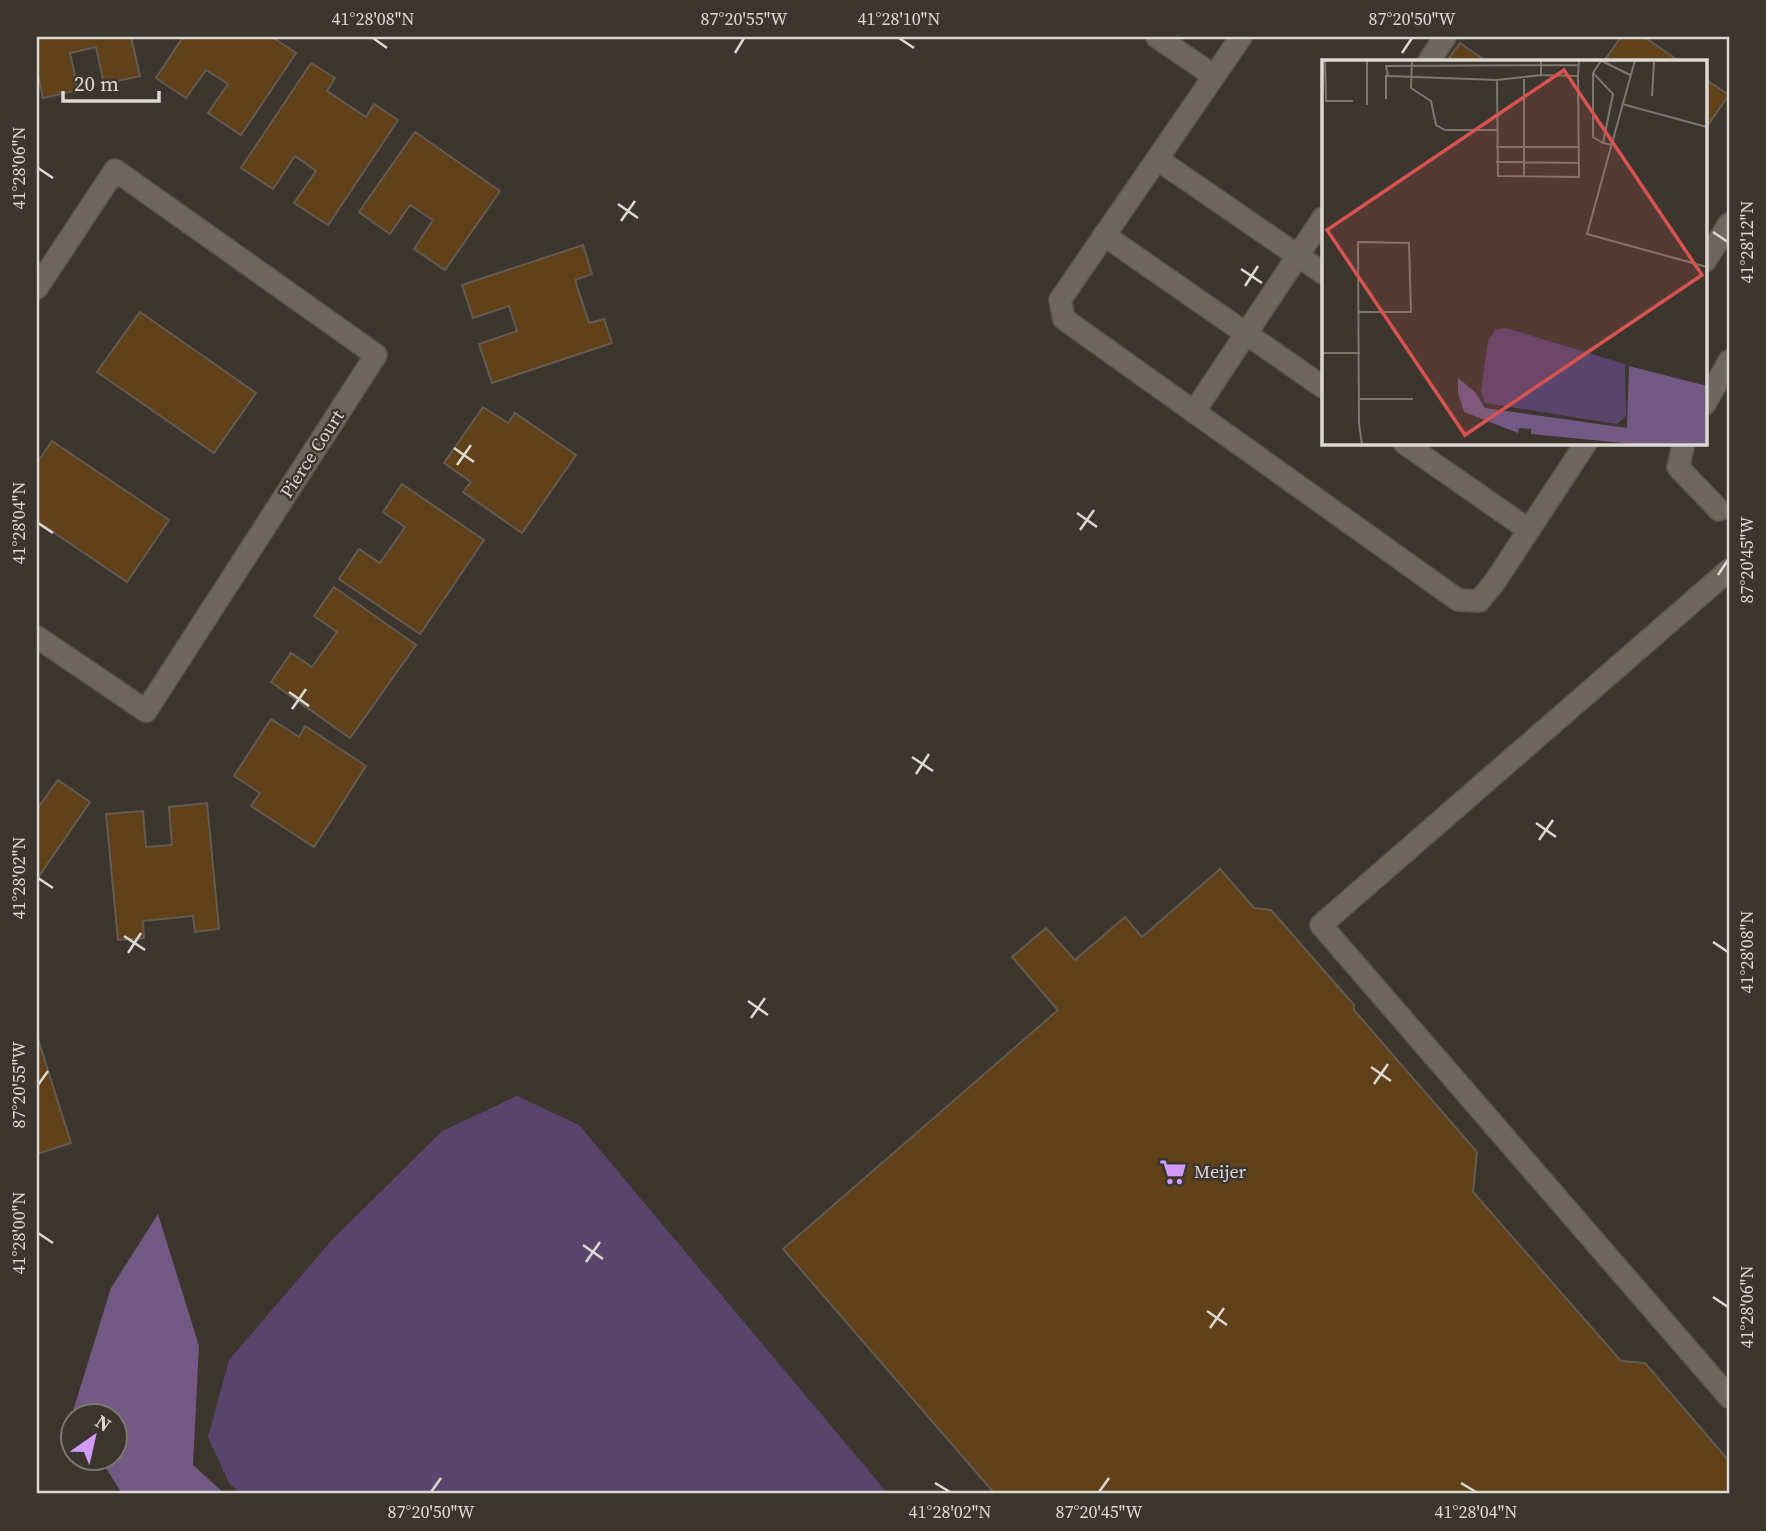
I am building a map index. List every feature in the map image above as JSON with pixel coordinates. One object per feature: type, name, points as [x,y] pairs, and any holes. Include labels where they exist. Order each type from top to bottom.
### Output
[{"type":"street","points":[[1157,37],[1214,76]]},
{"type":"street","points":[[1241,37],[1060,300],[1064,319],[1458,600],[1479,601],[1494,583],[1580,445]]},
{"type":"street","points":[[1430,60],[1445,37]]},
{"type":"street","points":[[1157,159],[1322,272]]},
{"type":"street","name":"Pierce Court","points":[[37,288],[115,170],[376,355],[146,711],[37,637]]},
{"type":"street","points":[[1194,412],[1322,220]]},
{"type":"street","points":[[1706,259],[1729,224]]},
{"type":"street","points":[[1104,235],[1322,386]]},
{"type":"street","points":[[1706,402],[1729,361]]},
{"type":"street","points":[[1405,444],[1529,530]]},
{"type":"street","points":[[1684,444],[1678,467],[1726,511]]},
{"type":"street","points":[[1729,570],[1321,925],[1729,1397]]},
{"type":"shaded area","points":[[517,1096],[579,1125],[888,1494],[241,1494],[229,1483],[208,1437],[229,1360],[332,1240],[442,1131]]},
{"type":"shaded area","points":[[158,1214],[199,1346],[193,1465],[225,1494],[122,1494],[109,1472],[130,1472],[130,1402],[76,1402],[111,1288]]},
{"type":"building","points":[[37,37],[131,37],[140,76],[104,84],[96,47],[70,53],[78,90],[43,98],[37,70]]},
{"type":"building","points":[[183,37],[272,37],[296,53],[241,135],[208,113],[228,84],[206,70],[186,98],[156,78]]},
{"type":"building","points":[[1621,37],[1644,37],[1678,60],[1605,60]]},
{"type":"building","points":[[1460,43],[1485,60],[1448,60]]},
{"type":"building","points":[[311,63],[335,78],[327,91],[366,117],[374,104],[398,120],[328,225],[294,203],[316,171],[295,156],[273,189],[241,168]]},
{"type":"building","points":[[1706,80],[1729,95],[1706,128]]},
{"type":"building","points":[[415,132],[500,191],[445,270],[414,249],[433,220],[410,205],[390,234],[359,212]]},
{"type":"building","points":[[583,245],[592,274],[575,280],[589,323],[604,319],[612,343],[492,383],[479,344],[517,331],[509,306],[473,318],[462,285]]},
{"type":"building","points":[[140,312],[256,393],[214,453],[97,372]]},
{"type":"building","points":[[483,407],[508,423],[515,413],[576,455],[522,533],[463,492],[471,482],[444,463]]},
{"type":"building","points":[[52,441],[169,520],[127,582],[37,521],[37,463]]},
{"type":"building","points":[[402,484],[484,540],[420,634],[339,579],[359,549],[380,563],[405,527],[383,512]]},
{"type":"building","points":[[334,587],[416,645],[350,738],[271,682],[291,653],[312,667],[337,632],[314,616]]},
{"type":"building","points":[[271,719],[299,737],[305,726],[366,766],[314,847],[251,806],[260,793],[234,776]]},
{"type":"building","points":[[58,780],[90,802],[37,879],[37,809]]},
{"type":"building","points":[[207,803],[219,929],[195,932],[193,916],[143,921],[144,938],[118,940],[106,814],[143,811],[146,847],[172,845],[169,807]]},
{"type":"building","name":"Meijer","points":[[1220,869],[1254,908],[1271,910],[1477,1152],[1473,1192],[1621,1361],[1645,1363],[1729,1461],[1729,1494],[995,1494],[783,1249],[1058,1010],[1012,957],[1046,928],[1075,960],[1125,917],[1142,937]]},
{"type":"building","points":[[37,1036],[71,1143],[37,1154]]},
{"type":"place","name":"Meijer","points":[[1173,1172]]}]
